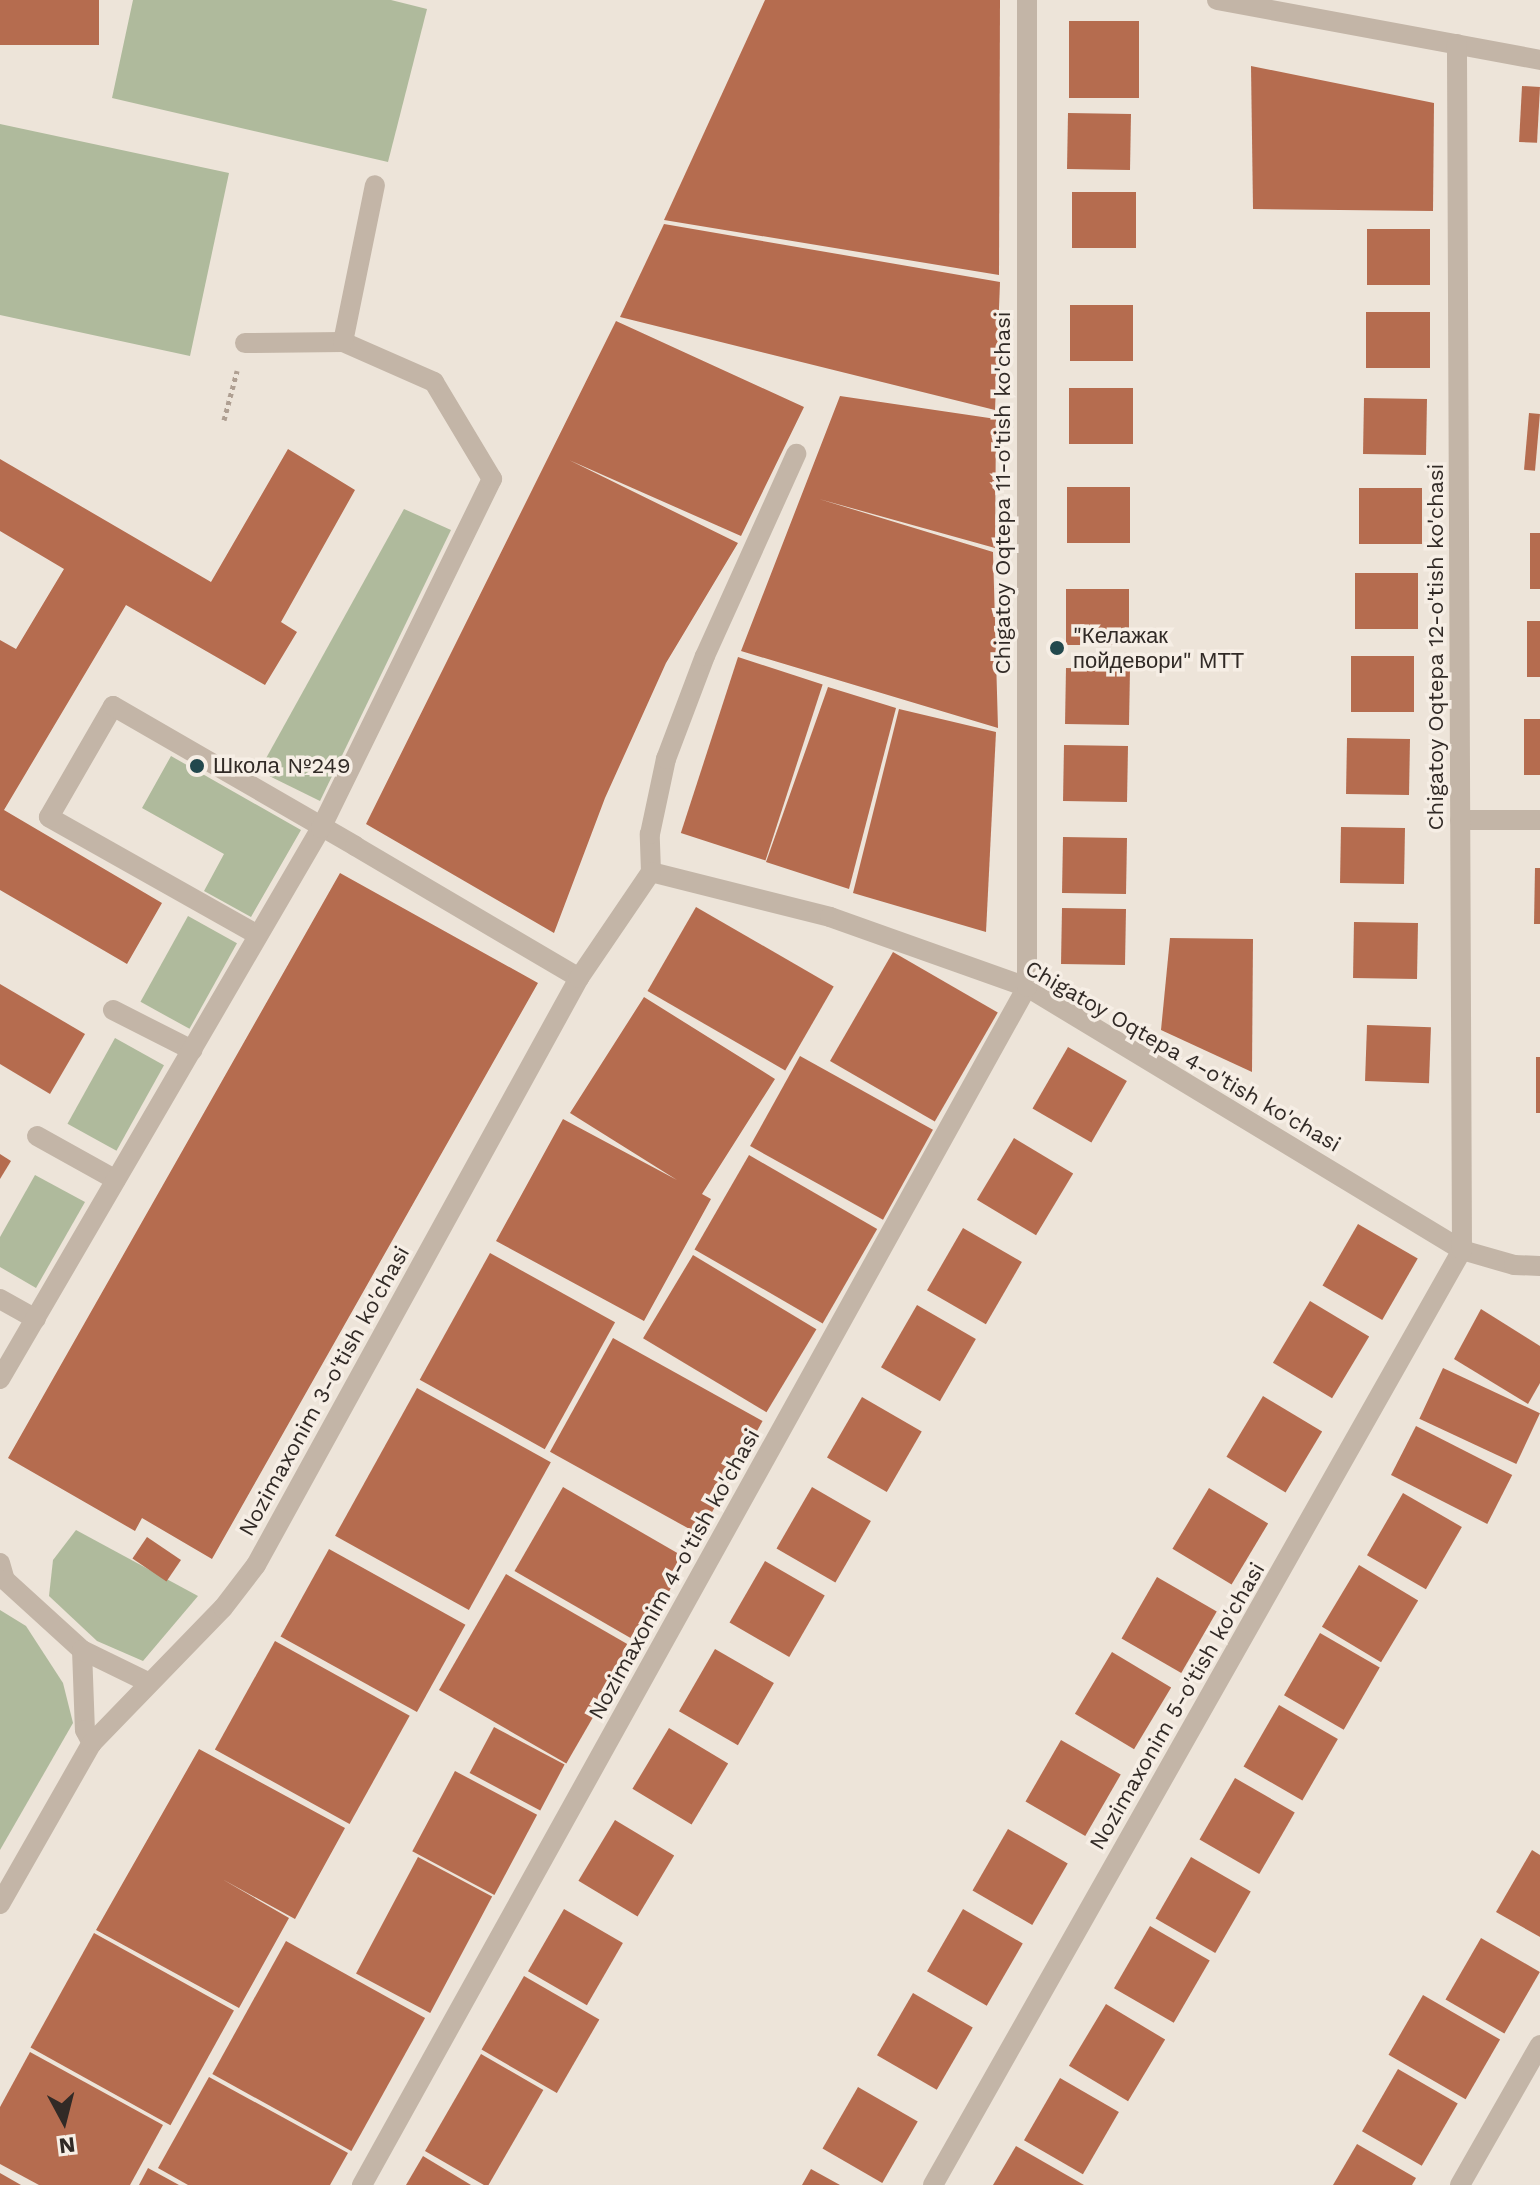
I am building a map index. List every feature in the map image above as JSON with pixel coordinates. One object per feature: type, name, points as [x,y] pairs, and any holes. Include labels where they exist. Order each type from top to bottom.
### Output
[{"type":"street","name":"Chigatoy Oqtepa 11-o'tish ko'chasi","points":[[1027,0],[1027,987]]},
{"type":"street","points":[[1217,0],[1540,60]]},
{"type":"street","name":"Chigatoy Oqtepa 12-o'tish ko'chasi","points":[[1457,44],[1462,1250]]},
{"type":"street","points":[[343,342],[375,185]]},
{"type":"street","points":[[0,1379],[321,828],[492,479],[434,382],[343,342],[245,343]]},
{"type":"street","points":[[651,872],[650,834],[666,759],[705,656],[796,454]]},
{"type":"street","points":[[258,935],[49,817],[113,706],[579,978]]},
{"type":"street","points":[[1460,820],[1540,820]]},
{"type":"street","name":"Chigatoy Oqtepa 4-o'tish ko'chasi","points":[[651,872],[830,917],[1027,987],[1462,1250],[1514,1265],[1540,1266]]},
{"type":"street","name":"Nozimaxonim 3-o'tish ko'chasi","points":[[0,1904],[92,1743],[223,1608],[256,1565],[579,978],[651,872]]},
{"type":"street","name":"Nozimaxonim 4-o'tish ko'chasi","points":[[362,2185],[1027,987]]},
{"type":"street","points":[[113,1010],[192,1050]]},
{"type":"street","points":[[37,1136],[116,1180]]},
{"type":"street","name":"Nozimaxonim 5-o'tish ko'chasi","points":[[933,2185],[1462,1250]]},
{"type":"street","points":[[0,1299],[36,1319]]},
{"type":"street","points":[[2,1574],[82,1650],[148,1682]]},
{"type":"street","points":[[82,1650],[85,1730],[92,1743]]},
{"type":"street","points":[[1460,2185],[1540,2045]]},
{"type":"path","points":[[224,420],[245,343]]},
{"type":"green space","points":[[133,0],[391,0],[427,9],[388,162],[112,98]]},
{"type":"green space","points":[[0,124],[229,173],[190,356],[0,315]]},
{"type":"green space","points":[[404,509],[451,530],[320,801],[259,771]]},
{"type":"green space","points":[[171,756],[301,830],[251,917],[204,891],[224,854],[142,808]]},
{"type":"green space","points":[[188,916],[237,943],[189,1029],[140,1002]]},
{"type":"green space","points":[[115,1038],[164,1065],[116,1151],[67,1124]]},
{"type":"green space","points":[[35,1175],[85,1202],[36,1288],[0,1267],[0,1237]]},
{"type":"green space","points":[[76,1530],[198,1596],[143,1661],[97,1641],[49,1596],[53,1560]]},
{"type":"green space","points":[[0,1610],[26,1626],[63,1683],[73,1723],[0,1850]]},
{"type":"building","points":[[0,0],[99,0],[99,45],[0,45]]},
{"type":"building","points":[[765,0],[1000,0],[999,275],[664,220]]},
{"type":"building","points":[[1069,21],[1139,21],[1139,98],[1069,98]]},
{"type":"building","points":[[1251,66],[1434,103],[1433,211],[1253,209]]},
{"type":"building","points":[[1522,86],[1540,87],[1537,143],[1519,142]]},
{"type":"building","points":[[1068,113],[1131,114],[1130,170],[1067,169]]},
{"type":"building","points":[[1072,192],[1136,192],[1136,248],[1072,248]]},
{"type":"building","points":[[664,224],[1000,282],[995,410],[620,317]]},
{"type":"building","points":[[1367,229],[1430,229],[1430,285],[1367,285]]},
{"type":"building","points":[[1070,305],[1133,305],[1133,361],[1070,361]]},
{"type":"building","points":[[1366,312],[1430,312],[1430,368],[1366,368]]},
{"type":"building","points":[[616,321],[804,407],[741,536],[569,460],[738,543],[666,663],[605,798],[554,933],[366,824]]},
{"type":"building","points":[[1069,388],[1133,388],[1133,444],[1069,444]]},
{"type":"building","points":[[840,396],[996,419],[995,548],[819,499],[993,552],[998,728],[741,651]]},
{"type":"building","points":[[1364,398],[1427,399],[1426,455],[1363,454]]},
{"type":"building","points":[[1529,413],[1540,414],[1535,471],[1524,470]]},
{"type":"building","points":[[288,449],[355,490],[281,622],[297,632],[265,685],[126,605],[4,810],[162,903],[127,964],[0,890],[0,640],[16,649],[64,569],[0,531],[0,459],[211,582]]},
{"type":"building","points":[[1067,487],[1130,487],[1130,543],[1067,543]]},
{"type":"building","points":[[1359,488],[1422,488],[1422,544],[1359,544]]},
{"type":"building","points":[[1530,533],[1540,533],[1540,589],[1530,589]]},
{"type":"building","points":[[1355,573],[1418,573],[1418,629],[1355,629]]},
{"type":"building","points":[[1066,589],[1129,589],[1129,645],[1066,645]]},
{"type":"building","points":[[1527,621],[1540,621],[1540,677],[1527,677]]},
{"type":"building","points":[[1351,656],[1414,656],[1414,712],[1351,712]]},
{"type":"building","points":[[738,657],[823,685],[765,860],[681,833]]},
{"type":"building","points":[[1066,668],[1130,669],[1129,725],[1065,724]]},
{"type":"building","points":[[828,687],[896,708],[849,889],[766,862]]},
{"type":"building","points":[[899,709],[996,732],[986,932],[853,893]]},
{"type":"building","points":[[1524,719],[1540,719],[1540,775],[1524,775]]},
{"type":"building","points":[[1347,738],[1410,739],[1409,795],[1346,794]]},
{"type":"building","points":[[1064,745],[1128,746],[1127,802],[1063,801]]},
{"type":"building","points":[[1341,827],[1405,828],[1404,884],[1340,883]]},
{"type":"building","points":[[1063,837],[1127,838],[1126,894],[1062,893]]},
{"type":"building","points":[[1535,868],[1540,868],[1540,924],[1534,924]]},
{"type":"building","points":[[340,873],[538,983],[212,1559],[142,1518],[135,1531],[8,1458]]},
{"type":"building","points":[[696,907],[834,986],[785,1071],[648,991]]},
{"type":"building","points":[[1062,908],[1126,909],[1125,965],[1061,964]]},
{"type":"building","points":[[1354,922],[1418,923],[1417,979],[1353,978]]},
{"type":"building","points":[[1170,938],[1253,939],[1252,1072],[1161,1030]]},
{"type":"building","points":[[893,952],[998,1012],[935,1122],[830,1061]]},
{"type":"building","points":[[0,984],[85,1034],[50,1094],[0,1064]]},
{"type":"building","points":[[644,997],[775,1079],[702,1194],[711,1199],[644,1321],[496,1241],[563,1119],[677,1180],[570,1113]]},
{"type":"building","points":[[1367,1025],[1431,1027],[1429,1083],[1365,1081]]},
{"type":"building","points":[[1068,1047],[1127,1081],[1091,1142],[1032,1108]]},
{"type":"building","points":[[800,1056],[933,1130],[883,1220],[750,1146]]},
{"type":"building","points":[[1536,1057],[1540,1057],[1540,1113],[1536,1113]]},
{"type":"building","points":[[1014,1138],[1073,1174],[1036,1235],[977,1200]]},
{"type":"building","points":[[0,1154],[11,1161],[0,1179]]},
{"type":"building","points":[[749,1155],[877,1229],[823,1323],[694,1249]]},
{"type":"building","points":[[1358,1224],[1418,1258],[1382,1320],[1322,1285]]},
{"type":"building","points":[[963,1228],[1022,1262],[986,1324],[927,1290]]},
{"type":"building","points":[[490,1253],[615,1322],[545,1449],[420,1380]]},
{"type":"building","points":[[693,1255],[816,1329],[766,1412],[643,1338]]},
{"type":"building","points":[[1310,1301],[1369,1337],[1332,1398],[1273,1363]]},
{"type":"building","points":[[917,1305],[976,1339],[940,1401],[881,1367]]},
{"type":"building","points":[[1481,1309],[1540,1346],[1540,1383],[1528,1404],[1454,1359]]},
{"type":"building","points":[[613,1338],[763,1421],[700,1535],[550,1452]]},
{"type":"building","points":[[1443,1368],[1540,1413],[1516,1464],[1419,1419]]},
{"type":"building","points":[[417,1388],[551,1462],[469,1610],[335,1536]]},
{"type":"building","points":[[1263,1396],[1322,1432],[1286,1492],[1226,1457]]},
{"type":"building","points":[[862,1397],[922,1432],[887,1492],[827,1458]]},
{"type":"building","points":[[1416,1426],[1512,1475],[1487,1524],[1391,1475]]},
{"type":"building","points":[[563,1487],[688,1559],[639,1643],[514,1571]]},
{"type":"building","points":[[812,1487],[871,1521],[835,1582],[776,1548]]},
{"type":"building","points":[[1209,1488],[1268,1524],[1232,1584],[1172,1549]]},
{"type":"building","points":[[1403,1493],[1462,1527],[1426,1589],[1367,1555]]},
{"type":"building","points":[[147,1537],[181,1560],[166,1581],[132,1559]]},
{"type":"building","points":[[329,1549],[465,1625],[417,1712],[281,1636]]},
{"type":"building","points":[[765,1561],[825,1596],[789,1657],[730,1622]]},
{"type":"building","points":[[1359,1565],[1418,1601],[1381,1662],[1322,1627]]},
{"type":"building","points":[[506,1574],[633,1648],[566,1764],[439,1690]]},
{"type":"building","points":[[1157,1577],[1217,1612],[1181,1673],[1122,1638]]},
{"type":"building","points":[[1320,1633],[1380,1668],[1344,1730],[1284,1695]]},
{"type":"building","points":[[275,1641],[410,1716],[350,1824],[215,1749]]},
{"type":"building","points":[[715,1649],[774,1683],[738,1745],[679,1711]]},
{"type":"building","points":[[1112,1652],[1171,1688],[1134,1749],[1075,1714]]},
{"type":"building","points":[[1279,1705],[1338,1739],[1302,1800],[1244,1766]]},
{"type":"building","points":[[494,1727],[565,1765],[540,1810],[470,1773]]},
{"type":"building","points":[[669,1728],[728,1764],[692,1824],[632,1789]]},
{"type":"building","points":[[1061,1740],[1121,1774],[1085,1836],[1026,1801]]},
{"type":"building","points":[[199,1749],[345,1828],[295,1919],[222,1879],[289,1918],[239,2008],[96,1930]]},
{"type":"building","points":[[455,1771],[537,1815],[494,1895],[412,1851]]},
{"type":"building","points":[[1235,1778],[1295,1812],[1259,1874],[1200,1839]]},
{"type":"building","points":[[615,1820],[674,1856],[638,1916],[578,1881]]},
{"type":"building","points":[[1008,1829],[1068,1864],[1032,1925],[973,1890]]},
{"type":"building","points":[[1532,1850],[1540,1855],[1540,1937],[1496,1912]]},
{"type":"building","points":[[418,1857],[492,1896],[430,2013],[356,1974]]},
{"type":"building","points":[[1191,1857],[1251,1891],[1215,1953],[1156,1918]]},
{"type":"building","points":[[564,1909],[623,1943],[587,2005],[528,1971]]},
{"type":"building","points":[[963,1909],[1023,1943],[987,2006],[927,1971]]},
{"type":"building","points":[[1150,1926],[1210,1960],[1174,2023],[1114,1988]]},
{"type":"building","points":[[94,1933],[234,2011],[170,2125],[30,2048]]},
{"type":"building","points":[[1481,1938],[1540,1972],[1504,2033],[1446,1999]]},
{"type":"building","points":[[286,1941],[425,2018],[351,2151],[212,2074]]},
{"type":"building","points":[[524,1976],[599,2020],[557,2093],[482,2050]]},
{"type":"building","points":[[913,1993],[973,2028],[937,2090],[877,2055]]},
{"type":"building","points":[[1423,1995],[1500,2039],[1466,2099],[1388,2055]]},
{"type":"building","points":[[1106,2004],[1165,2040],[1128,2101],[1069,2066]]},
{"type":"building","points":[[30,2052],[163,2125],[130,2185],[39,2185],[0,2164],[0,2107]]},
{"type":"building","points":[[481,2054],[543,2090],[489,2185],[425,2151]]},
{"type":"building","points":[[1398,2069],[1458,2104],[1422,2166],[1362,2131]]},
{"type":"building","points":[[209,2077],[348,2153],[330,2185],[188,2185],[158,2168]]},
{"type":"building","points":[[1060,2078],[1119,2112],[1083,2174],[1024,2140]]},
{"type":"building","points":[[858,2087],[918,2122],[882,2183],[822,2148]]},
{"type":"building","points":[[1357,2144],[1416,2178],[1412,2185],[1333,2185]]},
{"type":"building","points":[[1016,2146],[1084,2185],[993,2185]]},
{"type":"building","points":[[423,2156],[471,2185],[406,2185]]},
{"type":"building","points":[[148,2168],[179,2185],[139,2185]]},
{"type":"building","points":[[811,2169],[840,2185],[802,2185]]},
{"type":"building","points":[[0,2173],[21,2185],[0,2185]]},
{"type":"place","name":"\"Келажак пойдевори\" МТТ","points":[[1057,648]]},
{"type":"place","name":"Школа №249","points":[[197,766]]}]
